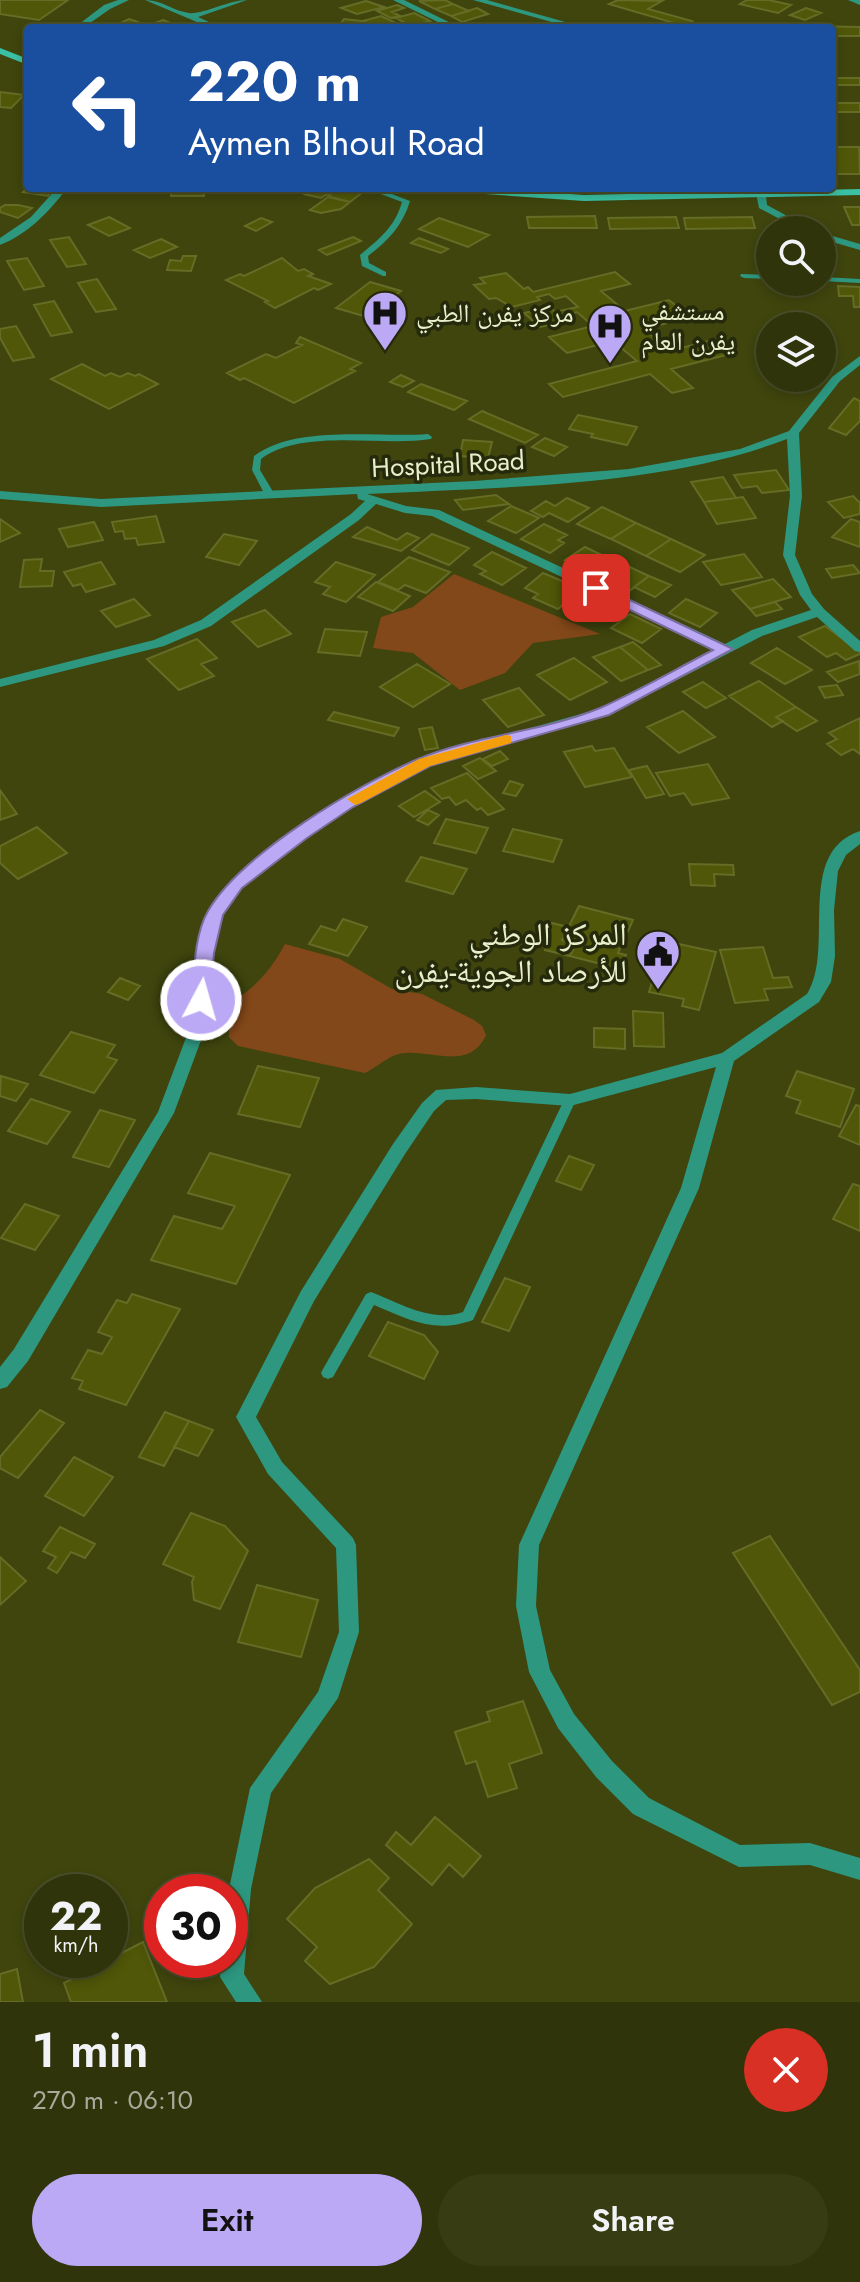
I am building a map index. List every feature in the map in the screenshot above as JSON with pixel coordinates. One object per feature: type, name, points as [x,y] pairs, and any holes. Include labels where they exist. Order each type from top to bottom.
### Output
[{"type":"main road","points":[[1,52],[24,61]]},
{"type":"main road","points":[[499,192],[584,198],[860,192]]},
{"type":"street","points":[[84,24],[107,7],[125,0]]},
{"type":"street","points":[[149,0],[210,24]]},
{"type":"street","points":[[193,16],[243,0]]},
{"type":"street","points":[[397,0],[448,24]]},
{"type":"street","points":[[477,0],[568,24]]},
{"type":"street","points":[[852,0],[860,3]]},
{"type":"street","points":[[0,242],[26,229],[59,192]]},
{"type":"street","points":[[761,192],[762,206],[781,216]]},
{"type":"street","points":[[836,240],[860,247]]},
{"type":"street","points":[[860,359],[836,379],[793,433],[796,496],[789,555],[806,595],[819,612],[860,648]]},
{"type":"street","name":"Hospital Road","points":[[0,495],[101,503],[349,492],[629,473],[743,452],[793,433]]},
{"type":"street","points":[[349,492],[405,509],[435,513],[725,649]]},
{"type":"street","points":[[0,683],[159,643],[206,623],[355,517],[373,500]]},
{"type":"street","points":[[0,1381],[21,1355],[166,1113],[195,1035],[205,953],[214,914],[236,884],[278,849],[347,803],[424,762],[604,712],[757,633],[819,612]]},
{"type":"street","points":[[250,2002],[232,1977],[240,1889],[261,1788],[327,1698],[349,1632],[346,1545],[275,1468],[246,1417],[307,1296],[428,1107],[442,1094],[476,1093],[570,1100],[727,1058],[813,998],[823,982],[827,956],[826,910],[831,871],[840,852],[860,836]]},
{"type":"street","points":[[727,1058],[690,1188],[529,1545],[526,1606],[540,1672],[566,1721],[604,1769],[641,1806],[739,1856],[810,1854],[860,1869]]},
{"type":"lane","points":[[380,192],[406,201],[401,219],[389,237],[364,255],[365,264],[383,274]]},
{"type":"lane","points":[[744,276],[756,276]]},
{"type":"lane","points":[[836,280],[860,281]]},
{"type":"lane","points":[[270,495],[256,470],[257,458],[269,448],[282,443],[428,437]]},
{"type":"lane","points":[[328,1373],[371,1298],[429,1320],[445,1322],[468,1316],[570,1100]]},
{"type":"shaded area","points":[[454,574],[600,634],[533,643],[505,673],[460,690],[413,653],[373,648],[381,617],[413,607]]},
{"type":"shaded area","points":[[285,944],[340,959],[392,989],[422,994],[474,1020],[482,1026],[486,1035],[478,1047],[468,1054],[404,1053],[365,1073],[238,1046],[229,1037],[229,1005],[261,978]]},
{"type":"building","points":[[0,0],[68,0],[39,20],[0,14]]},
{"type":"building","points":[[445,0],[453,4],[435,9],[419,1]]},
{"type":"building","points":[[618,0],[662,1],[648,9],[692,21],[677,24],[609,4]]},
{"type":"building","points":[[747,0],[769,0],[791,5],[778,13],[740,4]]},
{"type":"building","points":[[366,1],[384,7],[357,14],[341,8]]},
{"type":"building","points":[[453,4],[469,11],[451,16],[435,9]]},
{"type":"building","points":[[397,5],[404,8],[392,12],[400,16],[391,18],[377,11]]},
{"type":"building","points":[[477,8],[488,14],[462,22],[451,16]]},
{"type":"building","points":[[806,8],[821,13],[805,20],[790,15]]},
{"type":"building","points":[[414,13],[430,21],[407,24],[396,18]]},
{"type":"building","points":[[381,16],[396,23],[369,24],[363,21]]},
{"type":"building","points":[[129,19],[144,24],[118,24]]},
{"type":"building","points":[[344,19],[362,21],[359,24],[340,24]]},
{"type":"building","points":[[163,20],[173,24],[152,24]]},
{"type":"building","points":[[836,27],[860,27],[860,36],[836,36]]},
{"type":"building","points":[[836,78],[860,78],[860,85],[836,85]]},
{"type":"building","points":[[0,92],[24,95],[11,108],[0,107]]},
{"type":"building","points":[[836,103],[860,103],[860,112],[836,112]]},
{"type":"building","points":[[836,147],[859,147],[860,174],[836,174]]},
{"type":"building","points":[[24,191],[50,192],[48,196]]},
{"type":"building","points":[[172,192],[204,192],[204,196],[171,196]]},
{"type":"building","points":[[303,192],[330,192],[321,198]]},
{"type":"building","points":[[334,192],[363,192],[350,202],[328,196]]},
{"type":"building","points":[[328,197],[350,202],[341,209],[321,213],[310,210]]},
{"type":"building","points":[[5,205],[32,208],[18,218],[0,212]]},
{"type":"building","points":[[844,207],[860,207],[860,225],[852,225]]},
{"type":"building","points":[[595,216],[597,228],[529,228],[527,217]]},
{"type":"building","points":[[109,217],[130,228],[109,236],[88,225]]},
{"type":"building","points":[[676,217],[679,228],[610,229],[608,218]]},
{"type":"building","points":[[752,217],[755,228],[686,229],[684,218]]},
{"type":"building","points":[[261,218],[272,222],[256,231],[245,226]]},
{"type":"building","points":[[439,218],[489,235],[468,247],[419,229]]},
{"type":"building","points":[[69,237],[86,264],[67,267],[50,240]]},
{"type":"building","points":[[353,237],[361,241],[327,255],[319,250]]},
{"type":"building","points":[[419,238],[448,249],[441,253],[411,243]]},
{"type":"building","points":[[161,239],[177,247],[150,258],[134,250]]},
{"type":"building","points":[[183,256],[196,256],[191,271],[167,270],[170,260],[181,261]]},
{"type":"building","points":[[27,258],[44,286],[24,290],[7,261]]},
{"type":"building","points":[[282,258],[298,271],[304,269],[313,274],[308,276],[331,284],[318,290],[314,288],[275,308],[265,302],[268,301],[226,280],[240,274],[244,276]]},
{"type":"building","points":[[615,272],[630,284],[601,291],[625,311],[669,300],[690,317],[644,329],[670,351],[712,340],[730,354],[671,369],[693,388],[672,393],[650,374],[563,397],[549,384],[637,361],[613,341],[567,353],[549,337],[593,326],[577,312],[562,316],[567,321],[540,327],[524,313],[550,307],[555,312],[578,307],[566,296],[555,299],[549,294],[537,297],[540,300],[512,307],[496,298],[489,299],[474,285],[485,283],[480,278],[506,273],[524,289],[528,287],[533,292]]},
{"type":"building","points":[[97,279],[116,309],[96,312],[78,283]]},
{"type":"building","points":[[370,282],[401,291],[367,317],[336,308]]},
{"type":"building","points":[[838,286],[860,287],[860,307],[854,307],[853,296],[839,296]]},
{"type":"building","points":[[54,301],[72,332],[51,336],[34,305]]},
{"type":"building","points":[[16,326],[34,357],[13,361],[0,338],[0,329]]},
{"type":"building","points":[[300,337],[361,363],[350,369],[355,371],[294,403],[227,373],[266,354],[276,358],[302,345],[296,343]]},
{"type":"building","points":[[82,364],[105,376],[111,373],[120,377],[128,373],[139,374],[158,384],[109,409],[51,379]]},
{"type":"building","points":[[401,375],[414,381],[403,387],[390,382]]},
{"type":"building","points":[[421,384],[467,401],[454,410],[408,392]]},
{"type":"building","points":[[854,398],[860,401],[860,421],[846,435],[829,428]]},
{"type":"building","points":[[482,411],[538,435],[525,443],[469,419]]},
{"type":"building","points":[[578,415],[637,427],[627,445],[569,429]]},
{"type":"building","points":[[545,438],[567,447],[554,456],[532,447]]},
{"type":"building","points":[[463,440],[492,442],[488,458],[460,456]]},
{"type":"building","points":[[776,470],[789,490],[762,493],[757,486],[742,488],[734,475]]},
{"type":"building","points":[[723,477],[736,498],[704,502],[691,482]]},
{"type":"building","points":[[496,495],[509,504],[463,510],[455,500]]},
{"type":"building","points":[[853,496],[860,503],[860,514],[844,518],[828,502]]},
{"type":"building","points":[[743,497],[756,518],[717,524],[704,502]]},
{"type":"building","points":[[567,498],[589,508],[568,522],[549,513],[543,517],[531,511],[546,501],[555,506]]},
{"type":"building","points":[[511,506],[539,518],[516,533],[488,521]]},
{"type":"building","points":[[602,507],[636,523],[611,539],[577,524]]},
{"type":"building","points":[[156,516],[164,542],[138,545],[136,538],[125,539],[123,531],[115,532],[112,522]]},
{"type":"building","points":[[0,519],[20,533],[0,542]]},
{"type":"building","points":[[851,519],[860,522],[860,547],[832,537]]},
{"type":"building","points":[[94,522],[103,540],[68,547],[59,529]]},
{"type":"building","points":[[636,523],[671,539],[646,556],[611,539]]},
{"type":"building","points":[[544,524],[567,535],[558,540],[564,543],[550,553],[521,539]]},
{"type":"building","points":[[367,527],[397,540],[407,533],[419,538],[401,551],[353,537]]},
{"type":"building","points":[[224,534],[257,541],[239,565],[206,557]]},
{"type":"building","points":[[432,534],[469,548],[449,565],[412,550]]},
{"type":"building","points":[[671,539],[705,555],[680,572],[646,556]]},
{"type":"building","points":[[585,547],[610,559],[591,572],[565,560]]},
{"type":"building","points":[[492,552],[526,568],[502,585],[480,574],[486,571],[474,565]]},
{"type":"building","points":[[744,554],[762,577],[721,585],[703,562]]},
{"type":"building","points":[[409,557],[450,572],[426,593],[405,585],[398,590],[378,582]]},
{"type":"building","points":[[42,559],[40,571],[54,571],[52,586],[20,587],[24,560]]},
{"type":"building","points":[[101,562],[115,584],[86,592],[81,584],[73,586],[64,572]]},
{"type":"building","points":[[336,562],[375,575],[346,602],[323,594],[330,587],[315,582]]},
{"type":"building","points":[[621,563],[649,576],[628,592],[599,579]]},
{"type":"building","points":[[853,565],[860,573],[832,578],[826,569]]},
{"type":"building","points":[[543,573],[581,589],[558,609],[533,598],[538,594],[525,588]]},
{"type":"building","points":[[649,576],[671,585],[655,597],[634,587]]},
{"type":"building","points":[[773,579],[791,597],[750,609],[732,590]]},
{"type":"building","points":[[376,582],[410,596],[393,611],[358,597]]},
{"type":"building","points":[[134,599],[150,615],[116,627],[101,611]]},
{"type":"building","points":[[686,599],[717,613],[700,627],[669,613]]},
{"type":"building","points":[[775,602],[782,609],[756,616],[750,609]]},
{"type":"building","points":[[265,610],[291,634],[258,647],[232,622]]},
{"type":"building","points":[[630,614],[661,629],[642,643],[611,628]]},
{"type":"building","points":[[825,626],[860,654],[846,660],[836,653],[827,657],[799,637]]},
{"type":"building","points":[[325,629],[367,632],[360,656],[318,652]]},
{"type":"building","points":[[197,639],[217,658],[201,664],[214,676],[179,690],[147,659]]},
{"type":"building","points":[[633,642],[661,665],[648,670],[620,647]]},
{"type":"building","points":[[620,647],[648,670],[621,681],[593,657]]},
{"type":"building","points":[[777,648],[812,670],[785,684],[751,663]]},
{"type":"building","points":[[574,658],[607,682],[570,700],[537,675]]},
{"type":"building","points":[[859,661],[860,674],[838,682],[827,672]]},
{"type":"building","points":[[417,664],[450,684],[413,707],[380,687]]},
{"type":"building","points":[[759,681],[796,707],[776,717],[783,721],[772,727],[729,696]]},
{"type":"building","points":[[703,682],[726,698],[706,708],[683,692]]},
{"type":"building","points":[[837,685],[843,695],[825,698],[819,687]]},
{"type":"building","points":[[519,688],[544,715],[508,727],[483,700]]},
{"type":"building","points":[[796,707],[817,721],[797,731],[776,717]]},
{"type":"building","points":[[683,711],[715,737],[679,753],[647,727]]},
{"type":"building","points":[[334,712],[399,728],[394,736],[328,720]]},
{"type":"building","points":[[860,718],[860,754],[853,749],[841,755],[827,744],[837,739],[829,733]]},
{"type":"building","points":[[432,727],[438,748],[425,750],[419,729]]},
{"type":"building","points":[[592,746],[595,751],[614,748],[632,777],[585,787],[564,752]]},
{"type":"building","points":[[500,751],[508,759],[492,766],[483,759]]},
{"type":"building","points":[[480,758],[496,771],[478,779],[463,766]]},
{"type":"building","points":[[708,764],[729,798],[692,805],[684,793],[670,796],[656,773]]},
{"type":"building","points":[[647,766],[664,794],[646,798],[629,770]]},
{"type":"building","points":[[467,773],[504,809],[488,815],[466,800],[456,805],[449,797],[442,799],[431,788]]},
{"type":"building","points":[[510,781],[523,785],[516,796],[503,793]]},
{"type":"building","points":[[0,790],[17,814],[0,820]]},
{"type":"building","points":[[425,791],[440,802],[414,817],[399,806]]},
{"type":"building","points":[[428,810],[439,815],[428,825],[417,820]]},
{"type":"building","points":[[446,819],[488,828],[476,853],[434,843]]},
{"type":"building","points":[[37,827],[67,853],[18,879],[0,863],[0,846]]},
{"type":"building","points":[[513,829],[562,840],[553,862],[503,851]]},
{"type":"building","points":[[421,857],[467,869],[453,894],[406,881]]},
{"type":"building","points":[[689,864],[733,865],[734,875],[714,874],[715,886],[691,885]]},
{"type":"building","points":[[579,906],[633,920],[618,953],[626,955],[620,969],[570,956],[576,944],[562,940]]},
{"type":"building","points":[[343,919],[367,927],[348,956],[309,944],[321,926],[336,931]]},
{"type":"building","points":[[552,923],[568,927],[562,940],[576,944],[570,956],[545,950],[550,939],[545,938]]},
{"type":"building","points":[[665,941],[716,952],[699,1010],[682,1006],[684,999],[649,992]]},
{"type":"building","points":[[763,947],[773,978],[788,977],[792,987],[764,989],[768,1000],[735,1003],[720,950]]},
{"type":"building","points":[[120,978],[140,986],[128,1000],[108,992]]},
{"type":"building","points":[[633,1011],[663,1013],[664,1047],[634,1046]]},
{"type":"building","points":[[594,1028],[625,1029],[625,1049],[594,1047]]},
{"type":"building","points":[[71,1032],[115,1045],[107,1057],[117,1060],[94,1093],[40,1075]]},
{"type":"building","points":[[258,1066],[319,1078],[300,1127],[238,1114]]},
{"type":"building","points":[[797,1071],[854,1089],[840,1127],[796,1113],[801,1101],[786,1096]]},
{"type":"building","points":[[1,1076],[28,1084],[16,1101],[0,1096]]},
{"type":"building","points":[[31,1099],[70,1112],[47,1144],[8,1131]]},
{"type":"building","points":[[856,1105],[860,1106],[860,1145],[839,1136]]},
{"type":"building","points":[[100,1110],[135,1120],[109,1167],[73,1157]]},
{"type":"building","points":[[210,1153],[290,1175],[236,1284],[151,1260],[174,1216],[222,1229],[235,1206],[188,1193]]},
{"type":"building","points":[[569,1156],[594,1165],[581,1190],[556,1181]]},
{"type":"building","points":[[853,1184],[860,1186],[860,1231],[833,1219]]},
{"type":"building","points":[[25,1204],[59,1216],[35,1250],[1,1238]]},
{"type":"building","points":[[505,1278],[530,1287],[509,1331],[482,1322]]},
{"type":"building","points":[[132,1294],[180,1309],[126,1405],[79,1389],[83,1381],[72,1378],[88,1350],[102,1354],[112,1337],[98,1332],[117,1300],[127,1303]]},
{"type":"building","points":[[388,1322],[424,1335],[438,1352],[424,1379],[369,1356]]},
{"type":"building","points":[[40,1410],[64,1423],[18,1478],[0,1468],[0,1457]]},
{"type":"building","points":[[165,1412],[189,1421],[164,1466],[139,1457]]},
{"type":"building","points":[[189,1421],[213,1430],[198,1456],[174,1447]]},
{"type":"building","points":[[74,1457],[113,1477],[84,1516],[45,1496]]},
{"type":"building","points":[[191,1513],[225,1526],[248,1551],[220,1609],[194,1600],[194,1577],[163,1564]]},
{"type":"building","points":[[60,1527],[95,1544],[85,1558],[71,1552],[57,1573],[48,1568],[56,1557],[43,1551]]},
{"type":"building","points":[[770,1536],[860,1670],[860,1692],[832,1705],[733,1553]]},
{"type":"building","points":[[0,1557],[26,1581],[0,1605]]},
{"type":"building","points":[[257,1585],[318,1600],[301,1657],[238,1642]]},
{"type":"building","points":[[523,1701],[542,1753],[509,1764],[517,1788],[488,1797],[476,1761],[466,1764],[455,1732],[490,1721],[487,1712]]},
{"type":"building","points":[[435,1817],[481,1856],[463,1877],[449,1864],[432,1885],[386,1845],[396,1832],[411,1845]]},
{"type":"building","points":[[369,1859],[389,1878],[378,1890],[412,1924],[374,1967],[330,1984],[305,1961],[317,1947],[287,1919],[315,1888]]},
{"type":"building","points":[[143,1942],[144,1978],[157,1978],[167,2002],[71,2002],[64,1983],[74,1978],[128,1978],[128,1950]]},
{"type":"building","points":[[17,1969],[23,2002],[0,2002],[0,1974]]},
{"type":"slow traffic","points":[[355,799],[424,762],[506,739]]},
{"type":"place","name":"مركز يفرن الطبي","points":[[385,352]]},
{"type":"place","name":"مستشفي يفرن العام","points":[[610,365]]},
{"type":"place","name":"المركز الوطني للأرصاد الجوية-يفرن","points":[[658,991]]},
{"type":"route","points":[[201,1000],[205,953],[214,914],[236,884],[278,849],[347,803],[424,762],[604,712],[725,649],[596,588]]}]
